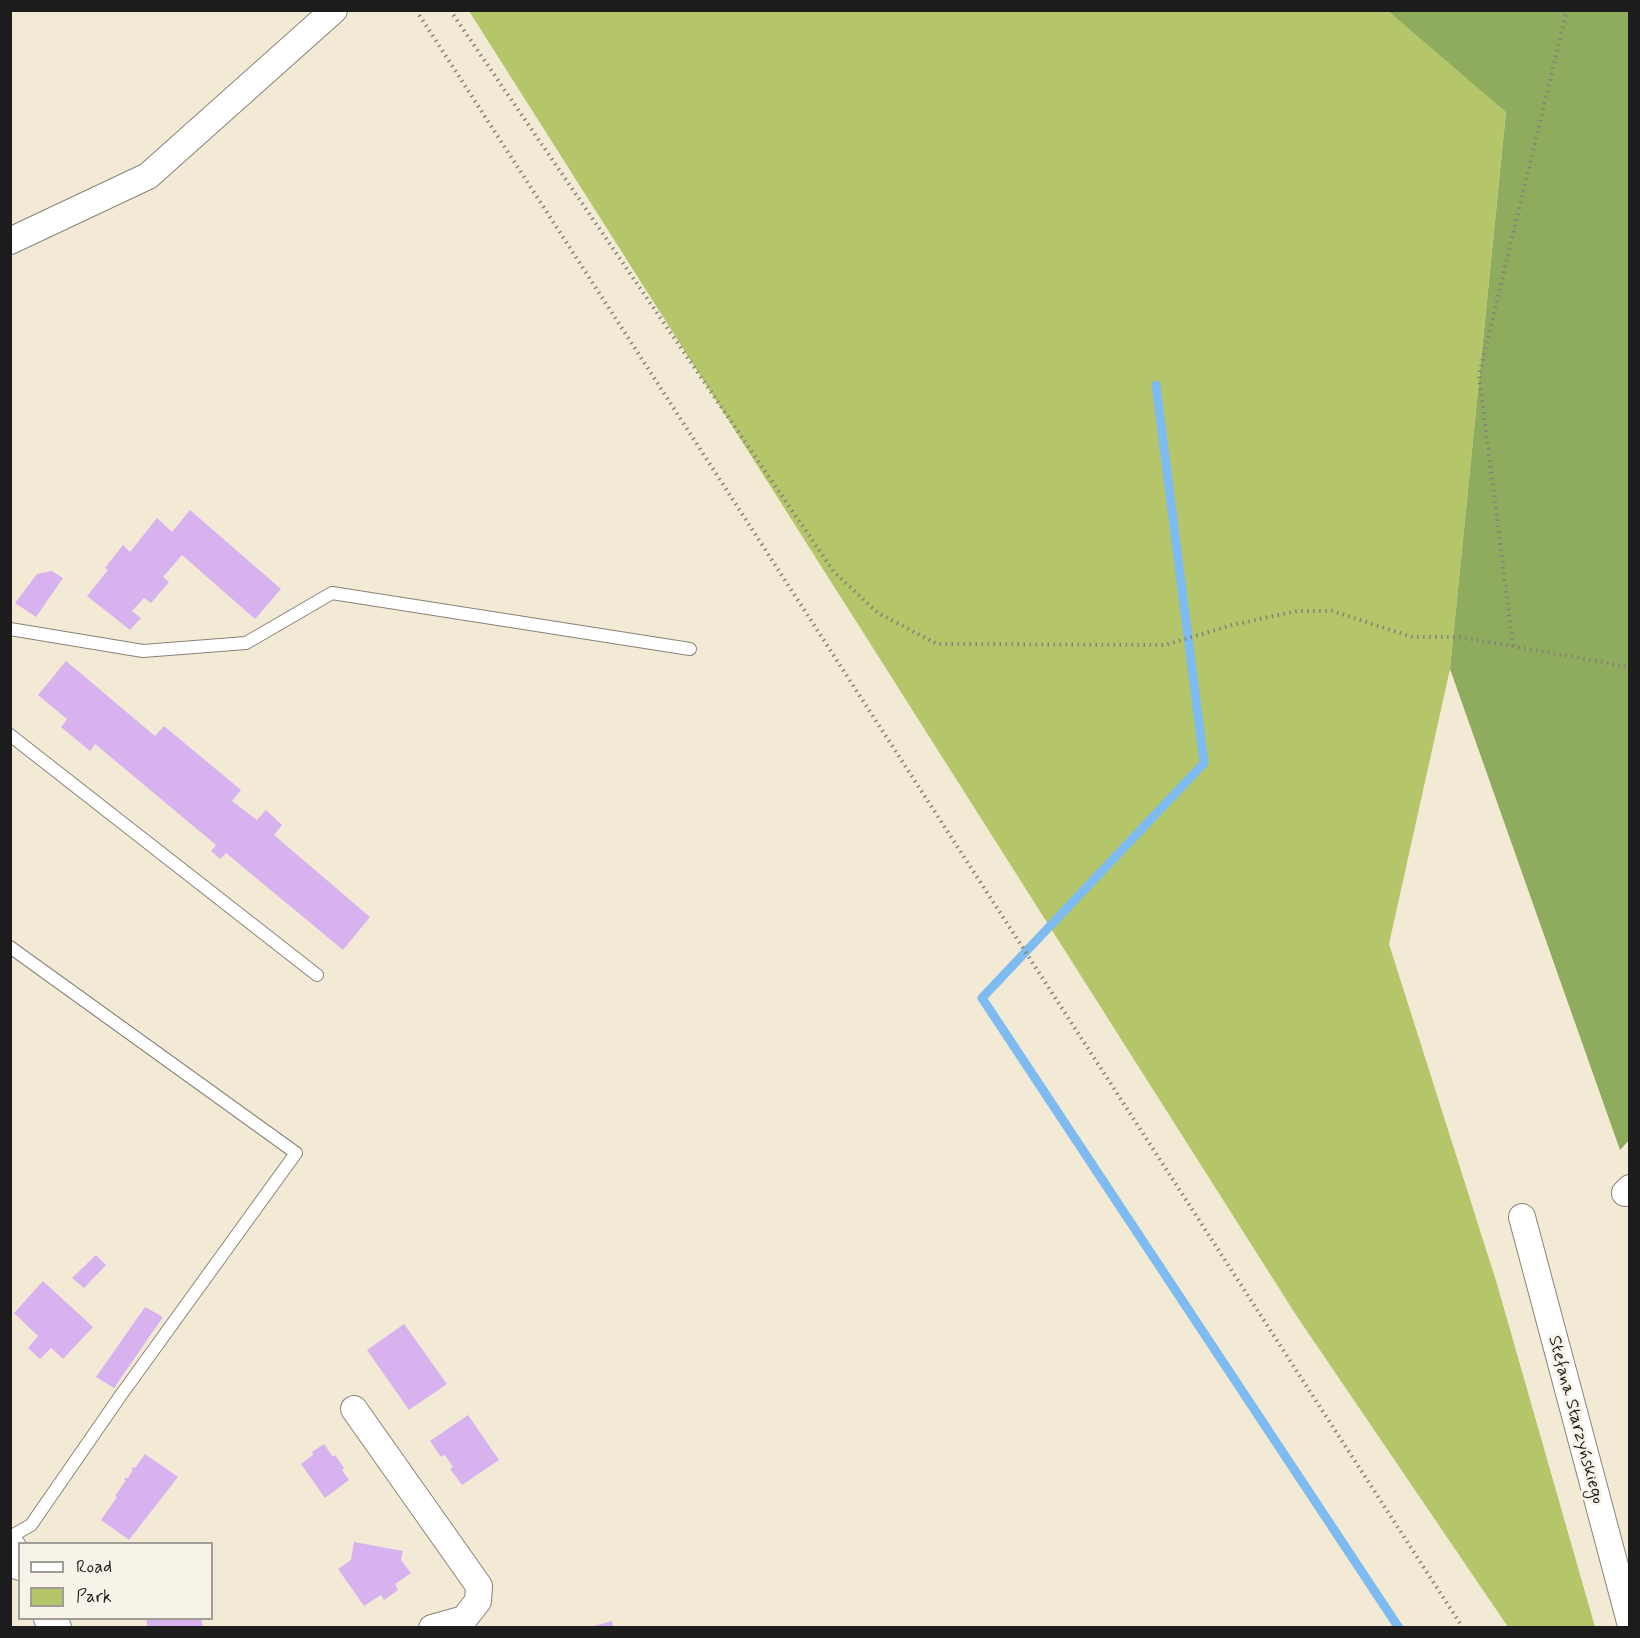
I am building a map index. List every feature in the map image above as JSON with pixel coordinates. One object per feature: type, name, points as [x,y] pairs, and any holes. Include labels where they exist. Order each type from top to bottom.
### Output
[{"type":"street","points":[[10,241],[148,176],[334,10]]},
{"type":"street","name":"Stefana Starzyńskiego","points":[[1522,1217],[1629,1622]]},
{"type":"street","points":[[354,1408],[479,1586],[478,1601],[465,1619],[432,1628]]},
{"type":"street","points":[[10,1548],[18,1561]]},
{"type":"lane","points":[[10,629],[142,651],[246,643],[332,593],[690,649]]},
{"type":"lane","points":[[10,735],[317,975]]},
{"type":"lane","points":[[10,947],[296,1153],[121,1395],[31,1525],[10,1537]]},
{"type":"path","points":[[416,10],[1463,1628]]},
{"type":"path","points":[[450,10],[834,572],[878,613],[937,644],[1166,645],[1232,625],[1297,611],[1332,611],[1413,637],[1461,637],[1629,667]]},
{"type":"path","points":[[1513,646],[1479,375],[1567,10]]},
{"type":"green space","points":[[469,11],[1388,11],[1506,111],[1450,669],[1389,944],[1497,1284],[1595,1627],[1508,1627],[1296,1315]]},
{"type":"green space","points":[[1388,11],[1629,11],[1630,1139],[1620,1150],[1450,669],[1506,112]]},
{"type":"building","points":[[190,510],[281,589],[255,619],[182,555],[163,577],[169,582],[151,603],[144,598],[132,611],[141,618],[130,630],[87,596],[108,570],[105,568],[123,545],[130,552],[157,518],[172,532]]},
{"type":"building","points":[[52,571],[63,578],[36,617],[15,603],[37,574]]},
{"type":"building","points":[[66,661],[155,736],[164,726],[241,790],[232,801],[257,820],[266,810],[282,825],[274,835],[370,917],[343,950],[226,853],[220,859],[211,851],[216,845],[95,744],[90,751],[61,727],[67,719],[38,695]]},
{"type":"building","points":[[96,1255],[106,1265],[84,1288],[72,1278]]},
{"type":"building","points":[[43,1281],[93,1327],[63,1359],[51,1348],[40,1359],[28,1348],[38,1336],[14,1313]]},
{"type":"building","points":[[145,1307],[163,1317],[114,1388],[96,1377]]},
{"type":"building","points":[[404,1324],[447,1384],[409,1410],[367,1350]]},
{"type":"building","points":[[468,1415],[499,1460],[462,1485],[450,1469],[453,1467],[445,1455],[441,1457],[430,1441]]},
{"type":"building","points":[[324,1444],[333,1457],[335,1455],[349,1480],[325,1498],[301,1464],[313,1455],[312,1452]]},
{"type":"building","points":[[145,1454],[178,1477],[129,1540],[101,1520],[117,1497],[115,1496],[126,1480],[124,1479],[126,1477],[127,1479],[133,1470],[131,1469],[135,1468]]},
{"type":"building","points":[[354,1542],[403,1551],[401,1560],[411,1573],[395,1584],[398,1590],[384,1600],[381,1595],[364,1606],[338,1569],[351,1560]]},
{"type":"building","points":[[146,1620],[201,1620],[203,1628],[148,1628]]},
{"type":"building","points":[[612,1621],[613,1628],[590,1628],[590,1627]]},
{"type":"waterway","points":[[1156,385],[1204,763],[982,998],[1399,1628]]}]
